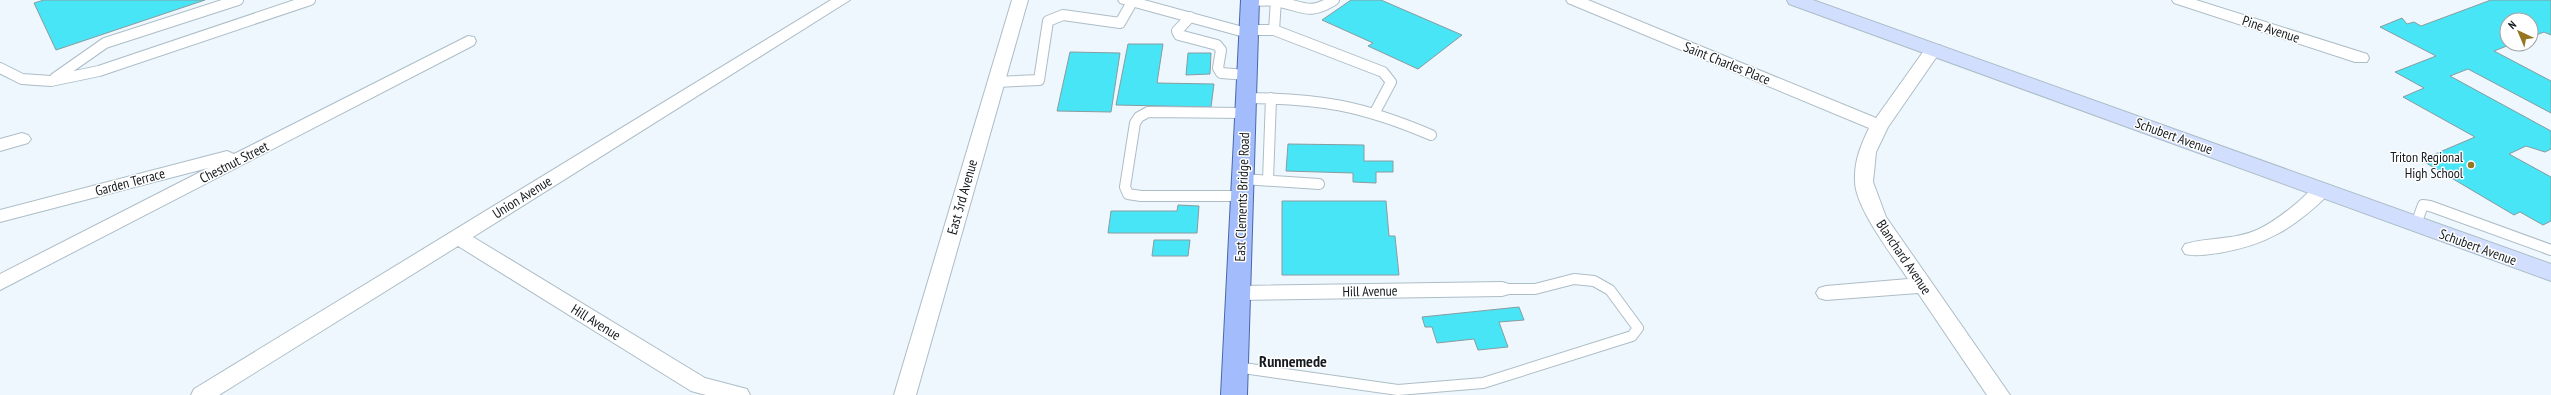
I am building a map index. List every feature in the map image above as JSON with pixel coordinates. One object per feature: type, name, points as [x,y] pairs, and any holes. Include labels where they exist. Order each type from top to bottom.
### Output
[{"type":"main road","name":"East Clements Bridge Road","points":[[1234,395],[1250,0]]},
{"type":"street","name":"Union Avenue","points":[[202,395],[842,0]]},
{"type":"street","name":"East 3rd Avenue","points":[[905,395],[1020,0]]},
{"type":"street","name":"Saint Charles Place","points":[[1574,0],[1879,126]]},
{"type":"street","name":"Pine Avenue","points":[[2180,0],[2361,58]]},
{"type":"street","points":[[1129,1],[1248,31]]},
{"type":"street","name":"Schubert Avenue","points":[[1800,1],[2551,273]]},
{"type":"street","name":"Chestnut Street","points":[[0,283],[468,41]]},
{"type":"street","name":"Blanchard Avenue","points":[[1934,49],[1879,126],[1867,152],[1864,182],[1877,218],[1999,395]]},
{"type":"street","points":[[0,144],[22,139]]},
{"type":"street","name":"Garden Terrace","points":[[0,216],[260,148]]},
{"type":"street","points":[[2192,249],[2234,245],[2269,234],[2300,212],[2322,190]]},
{"type":"street","name":"Hill Avenue","points":[[458,237],[693,390],[739,395]]},
{"type":"street","points":[[1826,293],[1923,285]]},
{"type":"street","name":"Hill Avenue","points":[[1238,293],[1502,289]]},
{"type":"lane","points":[[51,81],[105,43],[238,0]]},
{"type":"lane","points":[[0,68],[22,79],[51,81],[99,71],[157,53],[291,3],[310,0]]},
{"type":"lane","points":[[1250,0],[1276,0],[1301,11],[1321,10],[1334,0]]},
{"type":"lane","points":[[1274,30],[1276,0]]},
{"type":"lane","points":[[995,82],[1039,80],[1048,21],[1063,15],[1120,23],[1129,1]]},
{"type":"lane","points":[[1190,17],[1177,31],[1179,35],[1217,45],[1221,50],[1218,68],[1221,73],[1247,75]]},
{"type":"lane","points":[[1248,31],[1274,30],[1383,72],[1390,82],[1374,114]]},
{"type":"lane","points":[[1268,180],[1272,98]]},
{"type":"lane","points":[[1319,184],[1268,180],[1242,188],[1141,196],[1128,194],[1125,187],[1135,123],[1139,117],[1148,112],[1245,106],[1272,98],[1307,98],[1394,119],[1431,135]]},
{"type":"lane","points":[[2416,224],[2423,206],[2430,206],[2551,250]]},
{"type":"lane","points":[[1236,367],[1398,390],[1483,383],[1522,372],[1617,339],[1632,336],[1638,328],[1610,290],[1594,281],[1574,279],[1534,289],[1502,289]]},
{"type":"building","points":[[44,0],[205,0],[56,50],[34,3]]},
{"type":"building","points":[[1351,0],[1381,0],[1462,35],[1418,69],[1368,46],[1373,43],[1322,20]]},
{"type":"building","points":[[2491,0],[2551,0],[2551,35],[2544,32],[2539,34],[2539,12],[2499,12],[2499,49],[2494,51],[2551,81],[2551,113],[2468,69],[2450,76],[2551,131],[2551,149],[2545,152],[2526,146],[2509,154],[2551,177],[2551,221],[2543,225],[2520,212],[2514,215],[2421,160],[2475,137],[2403,97],[2424,88],[2395,72],[2436,56],[2380,27],[2402,18],[2407,24],[2414,22],[2421,26]]},
{"type":"building","points":[[1128,44],[1163,44],[1157,83],[1214,84],[1211,107],[1116,105]]},
{"type":"building","points":[[1070,52],[1120,53],[1111,112],[1057,111]]},
{"type":"building","points":[[1188,53],[1211,53],[1210,74],[1186,75]]},
{"type":"building","points":[[1288,144],[1364,145],[1364,161],[1393,161],[1393,172],[1376,172],[1376,183],[1353,182],[1353,173],[1286,171]]},
{"type":"building","points":[[1282,201],[1386,201],[1389,236],[1395,236],[1399,275],[1282,275]]},
{"type":"building","points":[[1178,205],[1199,206],[1197,233],[1108,233],[1111,211],[1177,211]]},
{"type":"building","points":[[1154,240],[1190,240],[1188,256],[1152,256]]},
{"type":"building","points":[[1519,307],[1524,320],[1499,322],[1508,347],[1478,350],[1474,339],[1437,343],[1432,327],[1425,327],[1422,317]]},
{"type":"place","name":"Triton Regional High School","points":[[2471,165]]},
{"type":"district","name":"Runnemede","points":[[1293,361]]}]
